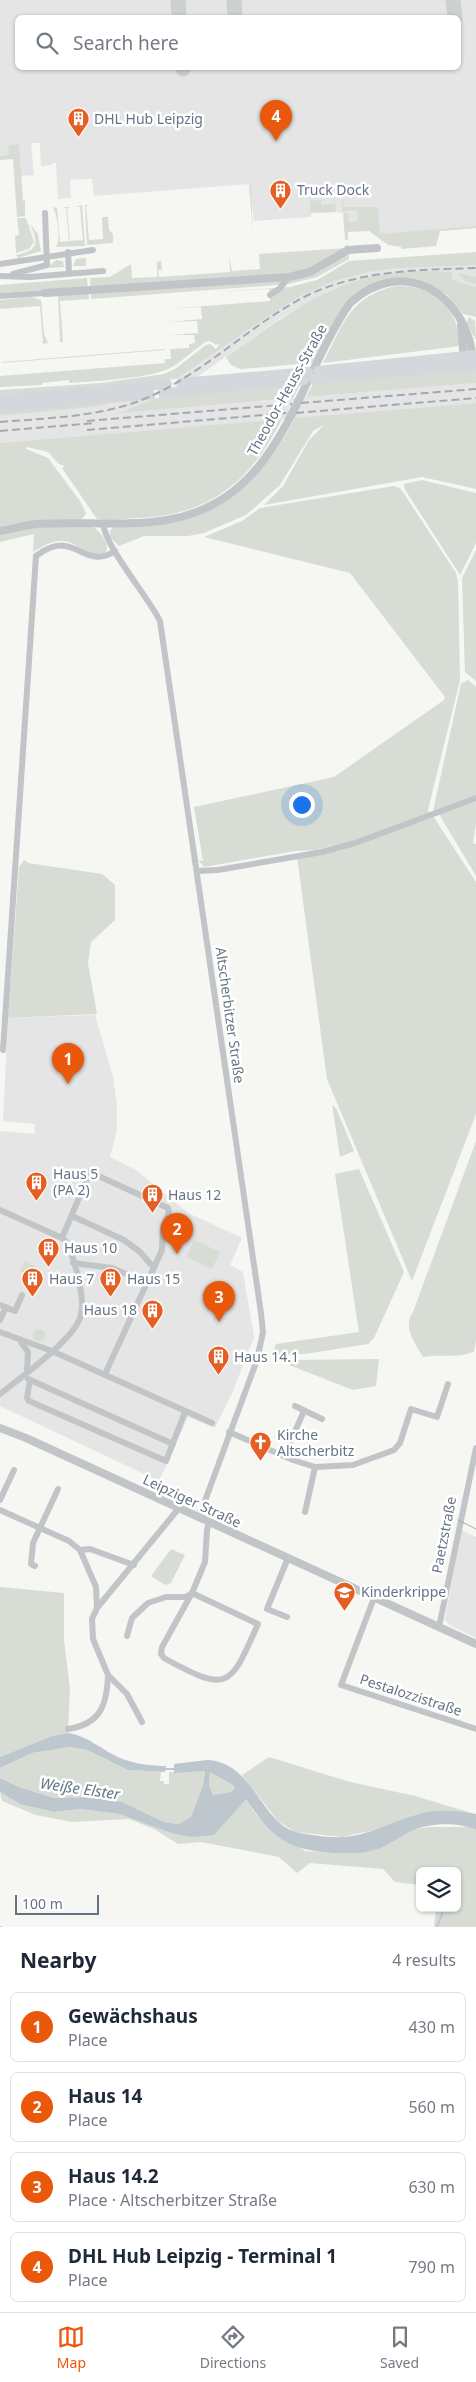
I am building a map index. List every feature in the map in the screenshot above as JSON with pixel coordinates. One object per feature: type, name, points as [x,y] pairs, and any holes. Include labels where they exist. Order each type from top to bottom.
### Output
[{"type":"main road","points":[[181,383],[471,361]]},
{"type":"main road","points":[[0,400],[165,389],[312,373]]},
{"type":"main road","points":[[0,408],[144,395]]},
{"type":"street","points":[[10,275],[29,268],[47,265],[45,213]]},
{"type":"street","points":[[0,296],[289,277],[310,272],[348,250],[377,248]]},
{"type":"street","points":[[0,264],[48,255],[93,250]]},
{"type":"street","points":[[68,252],[69,273]]},
{"type":"street","points":[[0,276],[30,277],[103,270]]},
{"type":"street","points":[[270,295],[279,289],[289,277]]},
{"type":"street","name":"Theodor-Heuss-Straße","points":[[0,531],[36,524],[167,520],[212,505],[236,490],[256,471],[271,452],[350,303],[371,288],[382,284],[406,281],[431,288],[451,304],[469,337],[471,361]]},
{"type":"street","points":[[460,318],[471,361]]},
{"type":"street","points":[[469,337],[476,344]]},
{"type":"street","name":"Altscherbitzer Straße","points":[[104,523],[104,533],[152,604],[160,621],[261,1313],[262,1332],[257,1360],[198,1517]]},
{"type":"street","points":[[2,1050],[36,556],[48,547],[58,544],[66,544],[97,558],[115,551]]},
{"type":"street","points":[[197,871],[218,870],[322,852],[355,844],[476,798]]},
{"type":"street","points":[[62,1238],[90,1172],[168,1208],[169,1212],[162,1232],[162,1250],[104,1374]]},
{"type":"street","points":[[0,1210],[62,1238],[68,1243],[82,1300],[80,1318],[72,1330],[52,1351],[0,1394]]},
{"type":"street","points":[[72,1216],[124,1240],[140,1252],[154,1268]]},
{"type":"street","points":[[73,1264],[112,1268],[148,1283]]},
{"type":"street","points":[[0,1320],[3,1306],[15,1311],[22,1295]]},
{"type":"street","points":[[0,1332],[20,1341],[52,1351],[212,1423]]},
{"type":"street","points":[[20,1341],[28,1352],[24,1374]]},
{"type":"street","points":[[24,1374],[30,1380],[173,1444]]},
{"type":"street","points":[[30,1380],[27,1398],[29,1401],[91,1430],[166,1461],[185,1412]]},
{"type":"street","points":[[229,1432],[315,1467],[353,1465],[394,1450],[400,1444],[412,1409],[437,1417],[448,1384]]},
{"type":"street","points":[[295,1406],[322,1419]]},
{"type":"street","points":[[284,1456],[304,1411]]},
{"type":"street","name":"Leipziger Straße","points":[[0,1428],[476,1644]]},
{"type":"street","name":"Paetzstraße","points":[[439,1627],[476,1448]]},
{"type":"street","points":[[305,1512],[315,1467]]},
{"type":"street","points":[[0,1500],[14,1470]]},
{"type":"street","points":[[35,1566],[31,1564],[33,1543],[58,1489]]},
{"type":"street","points":[[68,1729],[86,1725],[100,1711],[107,1694],[108,1676],[92,1633],[92,1619],[97,1608],[179,1508]]},
{"type":"street","points":[[0,1510],[76,1545],[96,1587],[97,1608]]},
{"type":"street","points":[[192,1593],[258,1624],[233,1674],[227,1678],[212,1679],[164,1658],[161,1654],[162,1647],[192,1593],[205,1562],[209,1522]]},
{"type":"street","points":[[80,1550],[90,1549],[134,1565]]},
{"type":"street","points":[[287,1617],[267,1608],[288,1558]]},
{"type":"street","points":[[127,1636],[132,1618],[148,1603],[166,1597],[186,1598],[192,1593]]},
{"type":"street","points":[[179,1598],[182,1611]]},
{"type":"street","name":"Pestalozzistraße","points":[[374,1598],[341,1685],[476,1729]]},
{"type":"street","points":[[108,1676],[127,1694],[142,1722]]},
{"type":"shaded area","points":[[0,0],[476,0],[476,228],[378,236],[358,221],[349,222],[343,213],[336,212],[311,213],[311,217],[254,221],[250,184],[94,196],[92,179],[70,180],[71,198],[58,199],[56,162],[51,165],[41,166],[40,143],[31,143],[34,175],[21,176],[19,144],[9,156],[0,156]]},
{"type":"shaded area","points":[[19,144],[25,216],[17,217],[13,159],[0,160],[0,156],[9,155],[8,145]]},
{"type":"shaded area","points":[[251,184],[253,233],[249,185]]},
{"type":"shaded area","points":[[334,195],[336,212],[310,213],[310,201],[321,200],[321,205],[334,204]]},
{"type":"shaded area","points":[[343,197],[344,207],[378,207],[380,234],[476,226],[476,228],[440,231],[436,246],[402,249],[401,247],[388,245],[369,231],[348,232],[348,240],[345,240],[343,213],[348,212],[349,222],[358,221],[357,210],[342,211]]},
{"type":"shaded area","points":[[82,205],[85,246],[56,247],[58,244],[58,228],[53,207],[57,208],[60,242],[69,241],[66,208],[63,207],[71,207],[67,208],[70,241],[83,240],[80,207],[76,207]]},
{"type":"shaded area","points":[[85,205],[90,205],[86,206],[89,240],[103,239],[102,217],[108,217],[109,230],[113,234],[113,243],[87,245]]},
{"type":"shaded area","points":[[17,218],[26,218],[34,242],[29,249],[16,253],[15,236],[19,235]]},
{"type":"shaded area","points":[[30,224],[38,234],[41,251],[18,258],[16,255],[29,251],[35,245],[35,237]]},
{"type":"shaded area","points":[[345,245],[348,245],[349,259],[317,277],[289,284],[91,299],[90,278],[110,277],[131,264],[132,278],[157,277],[157,262],[161,261],[162,270],[158,270],[159,277],[230,272],[229,256],[232,271],[260,269],[259,254],[345,248]]},
{"type":"shaded area","points":[[476,252],[476,265],[395,268],[368,272],[334,281],[300,296],[178,378],[0,398],[0,390],[101,383],[164,374],[175,369],[206,345],[210,344],[216,349],[220,343],[216,345],[210,341],[205,342],[174,366],[153,374],[130,378],[69,383],[69,380],[42,383],[42,385],[0,387],[0,376],[165,363],[165,359],[171,359],[170,349],[189,348],[189,344],[195,343],[194,335],[169,335],[198,333],[197,321],[168,322],[202,319],[201,307],[167,309],[270,301],[269,289],[217,292],[289,287],[317,280],[349,261]]},
{"type":"shaded area","points":[[86,258],[86,266],[73,266],[76,259]]},
{"type":"shaded area","points":[[476,258],[476,288],[425,276],[400,274],[333,291],[285,315],[197,377],[159,381],[183,372],[295,296],[366,265]]},
{"type":"shaded area","points":[[56,260],[63,261],[64,267],[47,268]]},
{"type":"shaded area","points":[[390,273],[454,273],[451,275],[452,280],[476,287],[476,317],[463,314],[447,295],[423,282],[403,278],[382,281],[360,291],[344,306],[312,363],[241,369],[231,365],[226,357],[312,300],[349,283]]},
{"type":"shaded area","points":[[457,273],[476,277],[476,284],[467,282]]},
{"type":"shaded area","points":[[87,278],[89,299],[60,301],[63,342],[60,342],[58,293],[54,289],[0,293],[0,285]]},
{"type":"shaded area","points":[[396,286],[423,289],[442,301],[455,320],[460,346],[323,363],[342,325],[357,305],[367,297]]},
{"type":"shaded area","points":[[31,297],[41,300],[44,334],[48,343],[43,344],[40,306],[0,309],[0,300]]},
{"type":"shaded area","points":[[469,317],[475,321],[476,340],[466,323]]},
{"type":"shaded area","points":[[165,350],[2,363],[2,362]]},
{"type":"shaded area","points":[[476,369],[476,383],[306,397],[314,382]]},
{"type":"shaded area","points":[[301,383],[293,398],[119,413],[154,399],[171,396]]},
{"type":"shaded area","points":[[476,383],[476,403],[0,443],[0,416],[93,407],[119,401],[171,396],[154,399],[122,412]]},
{"type":"shaded area","points":[[119,401],[93,407],[0,416],[0,411]]},
{"type":"shaded area","points":[[476,403],[476,489],[422,477],[264,505],[283,486],[309,440],[324,425],[313,431],[280,485],[246,515],[204,533],[188,536],[144,536],[119,546],[110,537],[110,531],[114,526],[171,523],[212,509],[230,498],[246,485],[273,454],[295,418]]},
{"type":"shaded area","points":[[282,419],[256,461],[241,478],[224,492],[205,503],[185,511],[162,516],[116,520],[97,519],[62,468],[65,466],[59,464],[48,452],[27,447],[26,449],[48,458],[80,501],[86,513],[82,519],[77,520],[0,528],[0,443]]},
{"type":"shaded area","points":[[422,480],[476,493],[476,543],[460,575],[404,488],[404,484]]},
{"type":"shaded area","points":[[394,486],[400,488],[403,492],[456,573],[458,581],[460,680],[428,810],[429,813],[356,840],[315,850],[295,851],[204,867],[198,860],[203,861],[194,807],[334,777],[444,700],[445,697],[350,573],[204,537],[242,521],[260,508]]},
{"type":"shaded area","points":[[40,527],[93,527],[103,537],[107,550],[103,554],[93,554],[67,541],[58,541],[47,544],[33,552],[34,534],[0,542],[0,534]]},
{"type":"shaded area","points":[[476,550],[476,681],[465,672],[462,578]]},
{"type":"shaded area","points":[[468,680],[476,687],[476,795],[433,811],[461,684]]},
{"type":"shaded area","points":[[476,801],[476,823],[473,843],[476,844],[476,876],[439,814]]},
{"type":"shaded area","points":[[433,816],[476,882],[476,1114],[412,1281],[327,1079],[297,857],[322,853]]},
{"type":"shaded area","points":[[24,860],[28,863],[102,874],[115,885],[115,920],[91,942],[88,963],[97,1014],[8,1018],[19,867]]},
{"type":"shaded area","points":[[95,1015],[113,1077],[117,1106],[117,1130],[110,1157],[136,1170],[188,1213],[242,1238],[230,1265],[243,1272],[254,1337],[233,1391],[215,1428],[188,1417],[159,1481],[0,1406],[0,1131],[34,1134],[35,1124],[3,1121],[8,1018]]},
{"type":"shaded area","points":[[332,1105],[336,1108],[354,1151],[340,1157]]},
{"type":"shaded area","points":[[476,1141],[476,1340],[474,1352],[462,1355],[423,1357],[413,1341],[409,1329],[410,1318]]},
{"type":"shaded area","points":[[359,1169],[404,1272],[374,1338],[368,1344],[305,1354],[272,1355],[276,1344],[359,1332],[335,1174]]},
{"type":"shaded area","points":[[194,1240],[220,1252],[212,1269],[186,1257]]},
{"type":"shaded area","points":[[25,1261],[37,1267],[33,1276],[20,1271]]},
{"type":"shaded area","points":[[39,1329],[45,1335],[39,1341],[33,1335]]},
{"type":"shaded area","points":[[379,1359],[376,1386],[353,1390],[289,1365],[289,1361],[295,1360]]},
{"type":"shaded area","points":[[461,1530],[476,1537],[476,1638],[449,1625],[445,1619]]},
{"type":"shaded area","points":[[171,1549],[185,1555],[171,1583],[165,1585],[151,1576]]},
{"type":"shaded area","points":[[0,1587],[64,1593],[64,1640],[70,1689],[68,1733],[52,1736],[0,1757]]},
{"type":"shaded area","points":[[68,1733],[82,1737],[113,1755],[126,1760],[155,1766],[166,1766],[165,1772],[128,1770],[87,1750],[70,1747],[32,1753],[0,1768],[0,1757],[52,1736]]},
{"type":"shaded area","points":[[70,1747],[87,1750],[128,1770],[161,1772],[160,1781],[164,1781],[164,1784],[169,1784],[169,1772],[205,1771],[203,1785],[191,1817],[178,1824],[164,1822],[122,1802],[89,1797],[54,1798],[19,1787],[0,1778],[0,1768],[32,1753]]},
{"type":"shaded area","points":[[269,1757],[350,1782],[415,1796],[472,1813],[444,1811],[417,1814],[379,1829],[342,1837],[295,1832],[278,1821],[242,1775]]},
{"type":"shaded area","points":[[207,1760],[223,1763],[236,1771],[246,1781],[274,1817],[284,1826],[296,1832],[325,1837],[352,1836],[422,1813],[446,1811],[476,1814],[476,1830],[470,1827],[446,1824],[430,1826],[416,1829],[374,1850],[332,1853],[302,1848],[281,1839],[264,1823],[246,1799],[214,1835],[192,1837],[171,1833],[119,1814],[80,1809],[54,1812],[20,1804],[0,1792],[0,1778],[19,1787],[54,1798],[89,1797],[122,1802],[164,1822],[178,1824],[191,1817],[203,1785],[205,1771],[174,1773],[174,1764]],"holes":[[[210,1772],[235,1788],[231,1792],[213,1795],[209,1785]]]},
{"type":"shaded area","points":[[210,1771],[235,1788],[231,1792],[213,1795],[209,1785]]},
{"type":"shaded area","points":[[0,1792],[20,1804],[54,1812],[80,1809],[119,1814],[171,1833],[246,1799],[257,1816],[305,1851],[345,1854],[374,1850],[415,1829],[469,1827],[476,1830],[476,1927],[434,1927],[436,1912],[461,1912],[461,1867],[416,1867],[416,1885],[395,1882],[383,1869],[310,1863],[297,1873],[279,1857],[201,1842],[178,1844],[154,1829],[129,1819],[72,1822],[36,1815],[2,1801]]},
{"type":"waterway","points":[[165,1769],[175,1769]]},
{"type":"waterway","points":[[437,1927],[442,1912]]},
{"type":"taxiway","points":[[178,0],[179,15]]},
{"type":"taxiway","points":[[234,0],[235,15]]},
{"type":"taxiway","points":[[453,0],[455,15]]},
{"type":"tunnel","points":[[144,395],[163,393]]},
{"type":"tram line","points":[[197,1510],[205,1514]]},
{"type":"tram line","points":[[458,1520],[476,1529]]},
{"type":"railway","points":[[0,422],[90,413],[125,406],[142,400],[184,378],[281,310],[302,298],[344,282],[387,273],[476,268]]},
{"type":"railway","points":[[301,403],[476,389]]},
{"type":"railway","points":[[296,413],[476,398]]},
{"type":"railway","points":[[87,421],[292,404]]},
{"type":"railway","points":[[87,430],[287,413]]},
{"type":"railway","points":[[0,431],[95,423]]},
{"type":"place","name":"DHL Hub Leipzig","points":[[78,138]]},
{"type":"place","name":"DHL Hub Leipzig - Terminal 1","points":[[276,141]]},
{"type":"place","name":"Truck Dock","points":[[281,209]]},
{"type":"place","name":"Gewächshaus","points":[[68,1084]]},
{"type":"place","name":"Haus 5 (PA 2)","points":[[37,1201]]},
{"type":"place","name":"Haus 12","points":[[152,1214]]},
{"type":"place","name":"Haus 14","points":[[177,1254]]},
{"type":"place","name":"Haus 10","points":[[48,1267]]},
{"type":"place","name":"Haus 7","points":[[33,1298]]},
{"type":"place","name":"Haus 15","points":[[111,1298]]},
{"type":"place","name":"Haus 14.2","points":[[219,1322]]},
{"type":"place","name":"Haus 18","points":[[153,1329]]},
{"type":"place","name":"Haus 14.1","points":[[218,1376]]},
{"type":"place","name":"Kirche Altscherbitz","points":[[261,1462]]},
{"type":"place","name":"Kinderkrippe","points":[[345,1611]]},
{"type":"water label","name":"Weiße Elster","points":[[80,1789]]}]
